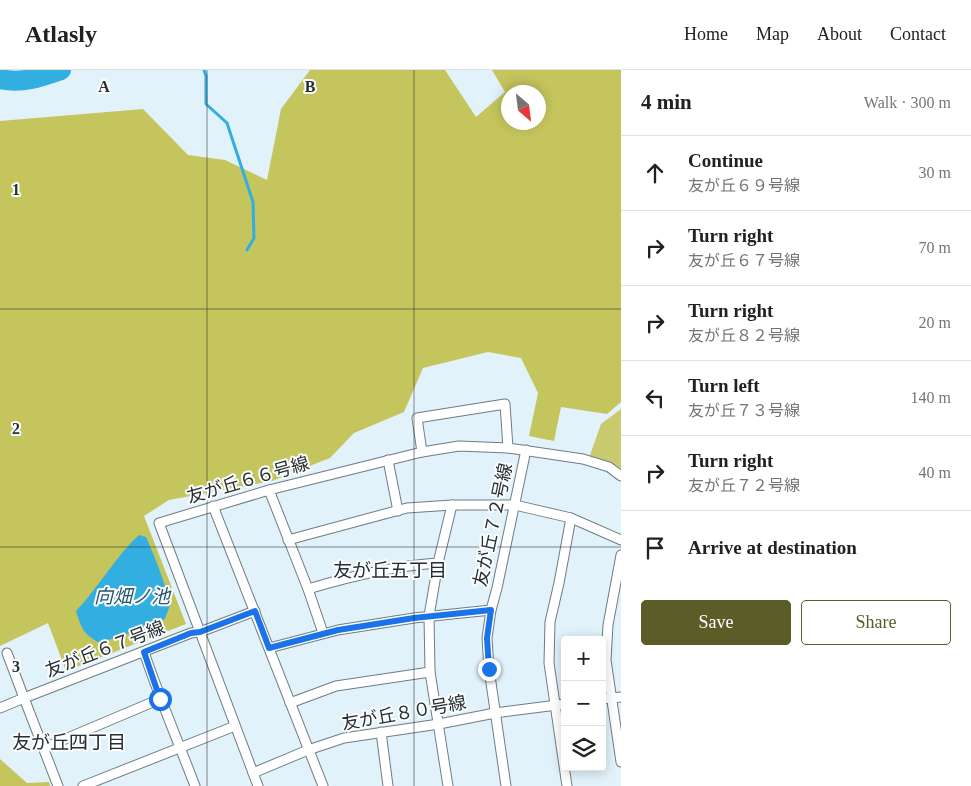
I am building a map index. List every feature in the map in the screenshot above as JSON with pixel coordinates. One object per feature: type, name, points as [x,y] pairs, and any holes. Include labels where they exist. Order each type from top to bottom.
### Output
[{"type":"street","points":[[422,452],[417,418],[505,404],[508,448]]},
{"type":"street","name":"友が丘６６号線","points":[[258,786],[159,523],[269,490],[422,452],[459,446],[508,448],[583,459],[609,467],[621,476]]},
{"type":"street","name":"友が丘７２号線","points":[[506,786],[489,669],[487,638],[491,610],[516,505],[526,450]]},
{"type":"street","points":[[388,460],[398,511]]},
{"type":"street","points":[[269,490],[308,589],[323,633]]},
{"type":"street","points":[[448,786],[430,672],[429,616],[438,563],[452,505]]},
{"type":"street","points":[[288,540],[407,508],[452,505],[516,505],[571,518],[621,540]]},
{"type":"street","points":[[213,506],[323,786]]},
{"type":"street","points":[[567,786],[549,663],[550,622],[571,518]]},
{"type":"street","points":[[621,555],[608,626],[606,660],[621,762]]},
{"type":"street","points":[[308,589],[360,574],[412,565],[438,563]]},
{"type":"street","points":[[269,648],[323,633],[429,616],[491,610]]},
{"type":"street","name":"友が丘６７号線","points":[[0,708],[191,633],[200,632],[255,611]]},
{"type":"street","points":[[144,652],[194,786]]},
{"type":"street","points":[[7,654],[58,786]]},
{"type":"street","points":[[290,703],[336,686],[430,672]]},
{"type":"street","points":[[44,748],[160,699]]},
{"type":"street","name":"友が丘８０号線","points":[[253,773],[308,750],[344,738],[439,724],[495,713],[561,705]]},
{"type":"street","points":[[83,786],[235,726]]},
{"type":"street","points":[[381,732],[388,786]]},
{"type":"shaded area","points":[[310,70],[445,70],[476,117],[501,95],[501,130],[546,130],[546,85],[501,85],[492,70],[621,70],[621,402],[607,414],[561,407],[554,441],[529,436],[538,393],[521,358],[488,352],[423,368],[404,412],[354,433],[330,458],[272,481],[169,500],[144,516],[186,624],[66,671],[48,623],[0,646],[0,121],[143,109],[188,155],[225,160],[267,180],[281,109]]},
{"type":"shaded area","points":[[621,409],[621,473],[589,458],[601,424]]},
{"type":"shaded area","points":[[0,759],[27,783],[49,782],[50,786],[0,786]]},
{"type":"water","name":"向畑ノ池","points":[[139,535],[146,537],[164,583],[169,602],[165,619],[117,638],[98,642],[83,630],[76,611],[122,553]]},
{"type":"waterway","points":[[0,79],[24,80],[61,70]]},
{"type":"waterway","points":[[204,70],[206,76],[206,104],[227,123],[253,202],[254,238],[247,250]]},
{"type":"district","name":"友が丘五丁目","points":[[390,570]]},
{"type":"district","name":"友が丘四丁目","points":[[69,742]]},
{"type":"route","points":[[160,699],[144,652],[191,633],[200,632],[255,611],[269,648],[338,630],[429,616],[491,610],[487,638],[489,669]]}]
